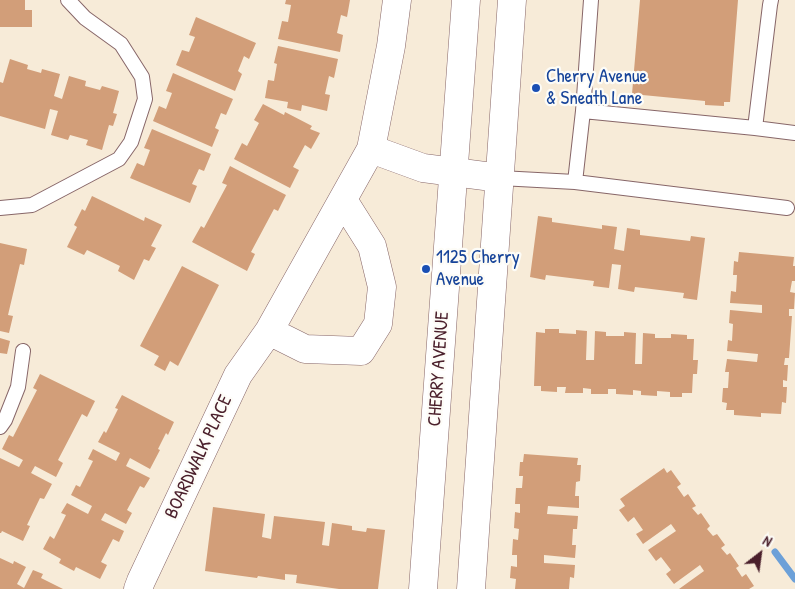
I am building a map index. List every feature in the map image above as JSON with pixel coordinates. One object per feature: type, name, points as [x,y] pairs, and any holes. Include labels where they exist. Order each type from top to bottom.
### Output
[{"type":"street","name":"BOARDWALK PLACE","points":[[138,589],[238,374],[269,331],[371,149],[391,46],[397,0]]},
{"type":"street","name":"CHERRY AVENUE","points":[[423,589],[466,0]]},
{"type":"street","points":[[470,589],[512,0]]},
{"type":"street","points":[[371,149],[423,168],[500,178]]},
{"type":"street","points":[[269,331],[304,350],[361,351],[378,324],[382,287],[372,246],[342,200]]},
{"type":"lane","points":[[0,208],[32,205],[119,159],[132,142],[145,99],[142,77],[121,44],[85,18],[68,0]]},
{"type":"lane","points":[[575,182],[583,111],[591,0]]},
{"type":"lane","points":[[755,128],[771,0]]},
{"type":"lane","points":[[583,111],[755,128],[795,134]]},
{"type":"lane","points":[[500,178],[575,182],[787,208]]},
{"type":"lane","points":[[0,427],[5,420],[18,387],[24,351]]},
{"type":"building","points":[[0,0],[25,0],[25,10],[32,10],[32,27],[0,27]]},
{"type":"building","points":[[286,0],[350,0],[347,17],[341,15],[337,33],[343,35],[340,52],[278,39],[282,21],[288,22],[291,5],[285,4]]},
{"type":"building","points":[[640,0],[738,0],[730,102],[724,102],[724,106],[705,105],[705,101],[632,94]]},
{"type":"building","points":[[196,17],[256,43],[249,59],[244,56],[238,71],[242,74],[235,91],[176,65],[182,50],[189,52],[195,37],[189,35]]},
{"type":"building","points":[[278,46],[338,59],[334,78],[329,76],[325,94],[330,95],[327,111],[302,105],[301,111],[287,108],[288,102],[265,98],[268,80],[274,81],[277,64],[274,63]]},
{"type":"building","points":[[10,59],[28,65],[27,69],[41,73],[42,69],[60,74],[54,96],[62,99],[69,76],[86,81],[85,86],[100,90],[102,86],[119,91],[113,113],[117,114],[113,126],[109,125],[102,150],[86,145],[88,140],[70,135],[68,140],[51,135],[58,111],[50,109],[45,129],[0,116],[0,82],[3,83]]},
{"type":"building","points":[[173,73],[233,99],[226,115],[221,113],[215,128],[219,130],[212,147],[153,121],[159,106],[166,109],[172,93],[166,91]]},
{"type":"building","points":[[263,104],[284,115],[285,112],[312,126],[310,129],[320,133],[311,149],[305,145],[293,167],[299,170],[290,188],[234,159],[242,143],[247,146],[259,123],[254,120]]},
{"type":"building","points":[[152,129],[211,154],[204,171],[199,169],[192,184],[197,186],[190,203],[130,178],[137,163],[144,166],[150,150],[144,148]]},
{"type":"building","points":[[230,166],[286,195],[278,211],[274,209],[251,252],[255,254],[247,271],[192,242],[201,226],[204,228],[227,185],[222,183]]},
{"type":"building","points":[[92,196],[144,221],[145,217],[162,225],[151,246],[156,248],[149,261],[144,259],[134,280],[118,271],[120,266],[87,250],[84,255],[67,247],[77,227],[74,225],[82,209],[85,211]]},
{"type":"building","points":[[538,216],[552,218],[552,222],[602,229],[602,225],[617,227],[614,249],[624,251],[627,228],[640,230],[640,235],[690,241],[691,236],[705,238],[697,300],[683,298],[684,293],[635,287],[634,292],[618,289],[621,265],[612,264],[609,288],[593,286],[594,281],[546,275],[545,280],[530,277]]},
{"type":"building","points":[[0,243],[27,249],[24,265],[20,264],[8,315],[13,316],[9,333],[0,331]]},
{"type":"building","points":[[739,252],[794,257],[795,281],[792,281],[790,292],[795,293],[794,309],[789,309],[789,316],[792,316],[789,358],[785,358],[784,365],[788,365],[787,381],[783,380],[783,387],[787,387],[786,403],[782,402],[781,414],[761,413],[761,417],[734,415],[734,410],[726,410],[727,403],[722,402],[723,388],[728,388],[729,372],[725,372],[727,359],[757,362],[758,354],[727,351],[728,340],[732,341],[733,324],[729,323],[730,310],[762,313],[762,305],[730,303],[731,291],[736,292],[737,275],[733,275],[734,261],[738,262]]},
{"type":"building","points":[[182,266],[219,285],[178,366],[170,361],[165,371],[154,365],[159,356],[140,346]]},
{"type":"building","points":[[545,329],[559,329],[559,333],[576,334],[576,330],[587,331],[586,360],[594,360],[595,331],[606,332],[606,336],[624,336],[624,332],[636,333],[635,364],[642,364],[643,333],[655,334],[655,338],[671,338],[671,334],[687,335],[687,339],[694,339],[693,360],[698,360],[697,374],[693,374],[692,393],[682,393],[682,397],[670,397],[670,392],[657,391],[657,396],[641,395],[641,391],[633,390],[633,395],[616,394],[616,389],[608,389],[608,394],[591,394],[591,389],[583,388],[583,393],[565,393],[566,387],[557,387],[557,392],[541,391],[541,386],[534,386],[536,332],[545,333]]},
{"type":"building","points":[[0,338],[10,341],[7,354],[0,353]]},
{"type":"building","points":[[40,374],[95,401],[87,417],[82,414],[58,460],[63,463],[56,477],[35,466],[31,473],[52,484],[44,499],[40,498],[27,525],[30,526],[23,541],[2,531],[0,533],[0,458],[19,467],[23,460],[2,449],[9,435],[13,437],[37,390],[33,388]]},
{"type":"building","points":[[122,395],[174,422],[168,435],[166,433],[150,469],[130,458],[126,466],[150,478],[144,488],[140,486],[127,510],[132,513],[126,524],[105,513],[101,520],[124,531],[119,542],[113,539],[101,562],[107,565],[100,579],[76,567],[74,571],[59,563],[61,559],[43,549],[50,536],[54,539],[66,515],[61,513],[67,503],[88,514],[92,506],[71,495],[76,485],[80,487],[93,461],[88,459],[93,449],[116,461],[120,453],[98,442],[104,431],[106,433],[118,409],[115,408]]},
{"type":"building","points":[[524,454],[578,458],[577,465],[581,465],[580,481],[576,482],[575,496],[579,496],[579,508],[548,506],[547,514],[578,516],[577,529],[573,529],[572,545],[576,545],[575,558],[544,555],[544,563],[575,565],[574,578],[570,577],[569,589],[515,589],[516,579],[510,578],[511,566],[517,567],[517,555],[512,555],[513,539],[518,540],[519,529],[514,528],[515,512],[520,513],[520,504],[515,504],[516,488],[522,488],[523,476],[519,476],[520,462],[523,462]]},
{"type":"building","points":[[664,468],[667,473],[671,470],[681,484],[677,487],[684,497],[688,494],[696,506],[692,508],[698,515],[701,513],[710,526],[707,529],[713,536],[717,534],[725,545],[721,548],[727,555],[730,553],[739,566],[736,568],[742,577],[746,574],[754,586],[749,589],[679,589],[704,571],[700,565],[674,584],[666,574],[671,570],[661,557],[656,561],[648,550],[676,531],[671,524],[643,544],[636,534],[643,530],[634,517],[628,522],[619,510],[625,506],[620,499]]},
{"type":"building","points":[[213,507],[265,514],[262,537],[271,539],[274,516],[325,522],[322,545],[329,546],[332,523],[352,526],[352,530],[366,532],[367,528],[385,530],[378,589],[339,589],[296,583],[297,575],[285,574],[285,580],[205,571]]},
{"type":"building","points":[[0,558],[13,564],[14,561],[26,567],[17,584],[24,588],[33,570],[43,574],[41,578],[63,589],[0,589]]},
{"type":"waterway","points":[[775,552],[795,579]]},
{"type":"place","name":"Cherry Avenue & Sneath Lane","points":[[536,88]]},
{"type":"place","name":"1125 Cherry Avenue","points":[[426,269]]}]
